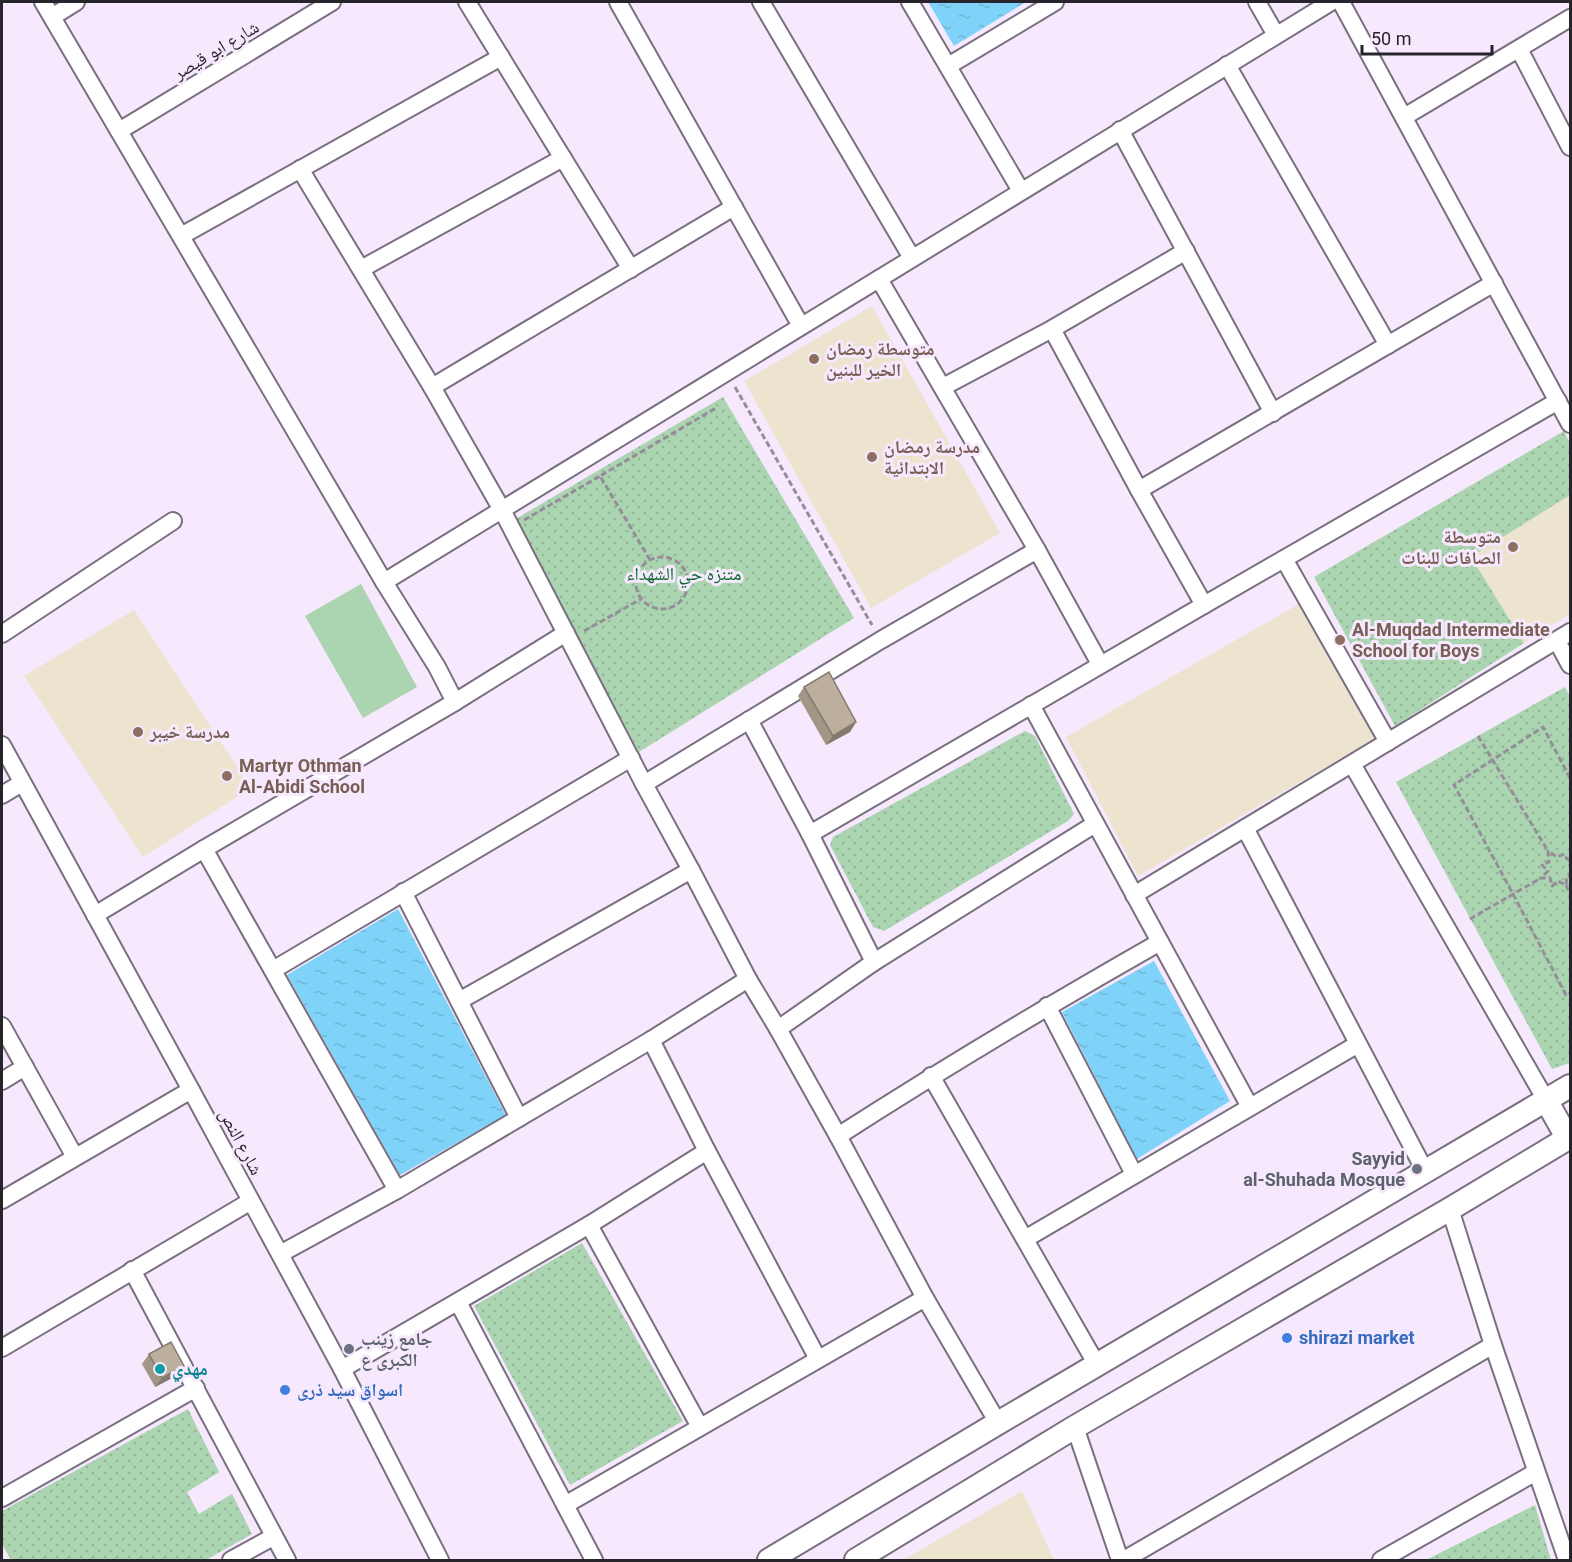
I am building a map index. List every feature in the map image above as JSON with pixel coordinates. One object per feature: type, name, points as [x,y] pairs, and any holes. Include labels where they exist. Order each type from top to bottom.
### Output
[{"type":"main road","points":[[769,1560],[1570,1086]]},
{"type":"main road","points":[[856,1560],[1075,1427],[1570,1141],[1546,1100]]},
{"type":"street","points":[[43,2],[384,582],[437,667],[455,702]]},
{"type":"street","points":[[52,17],[76,2]]},
{"type":"street","name":"شارع ابو قيصر","points":[[119,131],[332,2]]},
{"type":"street","points":[[467,2],[631,269]]},
{"type":"street","points":[[618,2],[801,326]]},
{"type":"street","points":[[761,2],[912,258]]},
{"type":"street","points":[[910,2],[1021,191]]},
{"type":"street","points":[[948,66],[1054,2]]},
{"type":"street","points":[[1257,2],[1276,35]]},
{"type":"street","points":[[384,582],[1331,2]]},
{"type":"street","points":[[1341,2],[1570,424]]},
{"type":"street","points":[[1404,117],[1570,18]]},
{"type":"street","points":[[1519,49],[1570,147]]},
{"type":"street","points":[[181,236],[501,57]]},
{"type":"street","points":[[1227,65],[1388,345]]},
{"type":"street","points":[[1120,130],[1273,413]]},
{"type":"street","points":[[361,269],[563,158]]},
{"type":"street","points":[[300,169],[432,387],[502,510],[748,979],[838,1136],[925,1298],[998,1423]]},
{"type":"street","points":[[432,387],[734,207]]},
{"type":"street","points":[[943,387],[1052,329],[1186,251]]},
{"type":"street","points":[[879,279],[1037,550],[1100,664]]},
{"type":"street","points":[[1139,490],[1494,284]]},
{"type":"street","points":[[1052,329],[1204,605]]},
{"type":"street","points":[[810,834],[1100,664],[1558,401]]},
{"type":"street","points":[[2,634],[173,521]]},
{"type":"street","points":[[644,784],[881,640],[1037,550]]},
{"type":"street","points":[[1284,559],[1388,742]]},
{"type":"street","points":[[95,915],[568,636]]},
{"type":"street","points":[[1134,895],[1564,637],[1570,665]]},
{"type":"street","points":[[1030,705],[1250,1107]]},
{"type":"street","points":[[749,720],[810,834],[874,962]]},
{"type":"street","name":"شارع النص","points":[[2,745],[342,1369],[440,1560]]},
{"type":"street","points":[[273,970],[631,758]]},
{"type":"street","points":[[1352,764],[1546,1100]]},
{"type":"street","points":[[2,795],[22,783]]},
{"type":"street","points":[[778,1029],[874,962],[1095,825]]},
{"type":"street","points":[[1245,828],[1425,1171]]},
{"type":"street","points":[[204,849],[396,1190]]},
{"type":"street","points":[[459,1001],[691,870]]},
{"type":"street","points":[[403,892],[519,1118]]},
{"type":"street","points":[[838,1136],[931,1076],[1047,1006],[1161,942]]},
{"type":"street","points":[[280,1254],[519,1118],[651,1040],[748,979]]},
{"type":"street","points":[[1047,1006],[1134,1174]]},
{"type":"street","points":[[2,1026],[75,1157]]},
{"type":"street","points":[[651,1040],[707,1151],[818,1359]]},
{"type":"street","points":[[1024,1239],[1358,1044]]},
{"type":"street","points":[[2,1081],[25,1067]]},
{"type":"street","points":[[931,1076],[1097,1365]]},
{"type":"street","points":[[2,1200],[191,1090]]},
{"type":"street","points":[[342,1369],[589,1225],[707,1151]]},
{"type":"street","points":[[2,1348],[251,1201]]},
{"type":"street","points":[[1450,1209],[1493,1345],[1567,1560]]},
{"type":"street","points":[[589,1225],[700,1427]]},
{"type":"street","points":[[132,1270],[286,1560]]},
{"type":"street","points":[[565,1505],[925,1298]]},
{"type":"street","points":[[458,1302],[594,1560]]},
{"type":"street","points":[[1075,1427],[1122,1560],[1493,1345]]},
{"type":"street","points":[[2,1498],[196,1388]]},
{"type":"street","points":[[1390,1558],[1536,1472]]},
{"type":"street","points":[[231,1560],[273,1537]]},
{"type":"path","points":[[726,372],[881,640]]},
{"type":"path","points":[[523,521],[716,408]]},
{"type":"path","points":[[600,476],[650,560]]},
{"type":"path","points":[[670,558],[683,567],[687,575],[687,591],[677,604],[670,608],[654,608],[641,599],[635,583],[636,575],[640,568],[650,560],[670,558]]},
{"type":"path","points":[[568,636],[641,599]]},
{"type":"path","points":[[1570,778],[1543,727],[1454,785],[1566,995],[1570,993]]},
{"type":"path","points":[[1478,736],[1548,851],[1557,857],[1564,854],[1567,859],[1570,859]]},
{"type":"path","points":[[1470,919],[1548,872],[1542,865],[1549,862],[1548,851]]},
{"type":"path","points":[[1570,875],[1567,876],[1566,885],[1570,894]]},
{"type":"path","points":[[1541,878],[1550,878],[1552,886],[1558,881],[1566,885]]},
{"type":"shaded area","name":"مدرسة رمضان الابتدائية","points":[[872,306],[1000,533],[871,608],[744,381]]},
{"type":"shaded area","points":[[1570,495],[1570,614],[1524,643],[1470,557]]},
{"type":"shaded area","points":[[1301,603],[1376,738],[1138,876],[1066,737]]},
{"type":"shaded area","name":"مدرسة خيبر","points":[[134,610],[251,788],[143,857],[24,676]]},
{"type":"shaded area","points":[[1022,1491],[1054,1560],[903,1560]]},
{"type":"green space","name":"متنزه حي الشهداء","points":[[723,397],[854,618],[639,752],[514,520]]},
{"type":"green space","points":[[1564,431],[1570,444],[1570,495],[1471,557],[1524,643],[1395,726],[1314,577]]},
{"type":"green space","points":[[361,584],[417,687],[363,718],[305,616]]},
{"type":"green space","points":[[1565,687],[1570,697],[1570,1063],[1552,1069],[1396,782]]},
{"type":"green space","points":[[1025,731],[1035,736],[1074,814],[1068,821],[884,931],[873,927],[830,845],[833,837]]},
{"type":"green space","points":[[582,1243],[683,1421],[570,1485],[474,1306]]},
{"type":"green space","points":[[188,1409],[219,1472],[187,1492],[199,1514],[232,1494],[252,1534],[206,1560],[11,1560],[2,1544],[2,1511]]},
{"type":"green space","points":[[1535,1505],[1551,1560],[1426,1560]]},
{"type":"water","points":[[928,2],[1026,2],[954,46]]},
{"type":"water","points":[[398,909],[506,1115],[400,1175],[287,975]]},
{"type":"water","points":[[1154,961],[1230,1101],[1137,1159],[1062,1012]]},
{"type":"building","points":[[829,672],[856,722],[833,736],[804,687]]},
{"type":"building","points":[[171,1342],[184,1366],[162,1378],[149,1354]]},
{"type":"place","name":"متوسطة رمضان الخير للبنين","points":[[814,359]]},
{"type":"place","name":"مدرسة رمضان الابتدائية","points":[[872,457]]},
{"type":"place","name":"متوسطة الصافات للبنات","points":[[1513,547]]},
{"type":"place","name":"Al-Muqdad Intermediate School for Boys","points":[[1340,640]]},
{"type":"place","name":"مدرسة خيبر","points":[[138,732]]},
{"type":"place","name":"Martyr Othman Al-Abidi School","points":[[227,776]]},
{"type":"place","name":"Sayyid al-Shuhada Mosque","points":[[1417,1169]]},
{"type":"place","name":"shirazi market","points":[[1287,1338]]},
{"type":"place","name":"جامع زينب الكبرى ع","points":[[349,1349]]},
{"type":"place","name":"مهدي","points":[[160,1369]]},
{"type":"place","name":"اسواق سيد ذرى","points":[[285,1390]]}]
